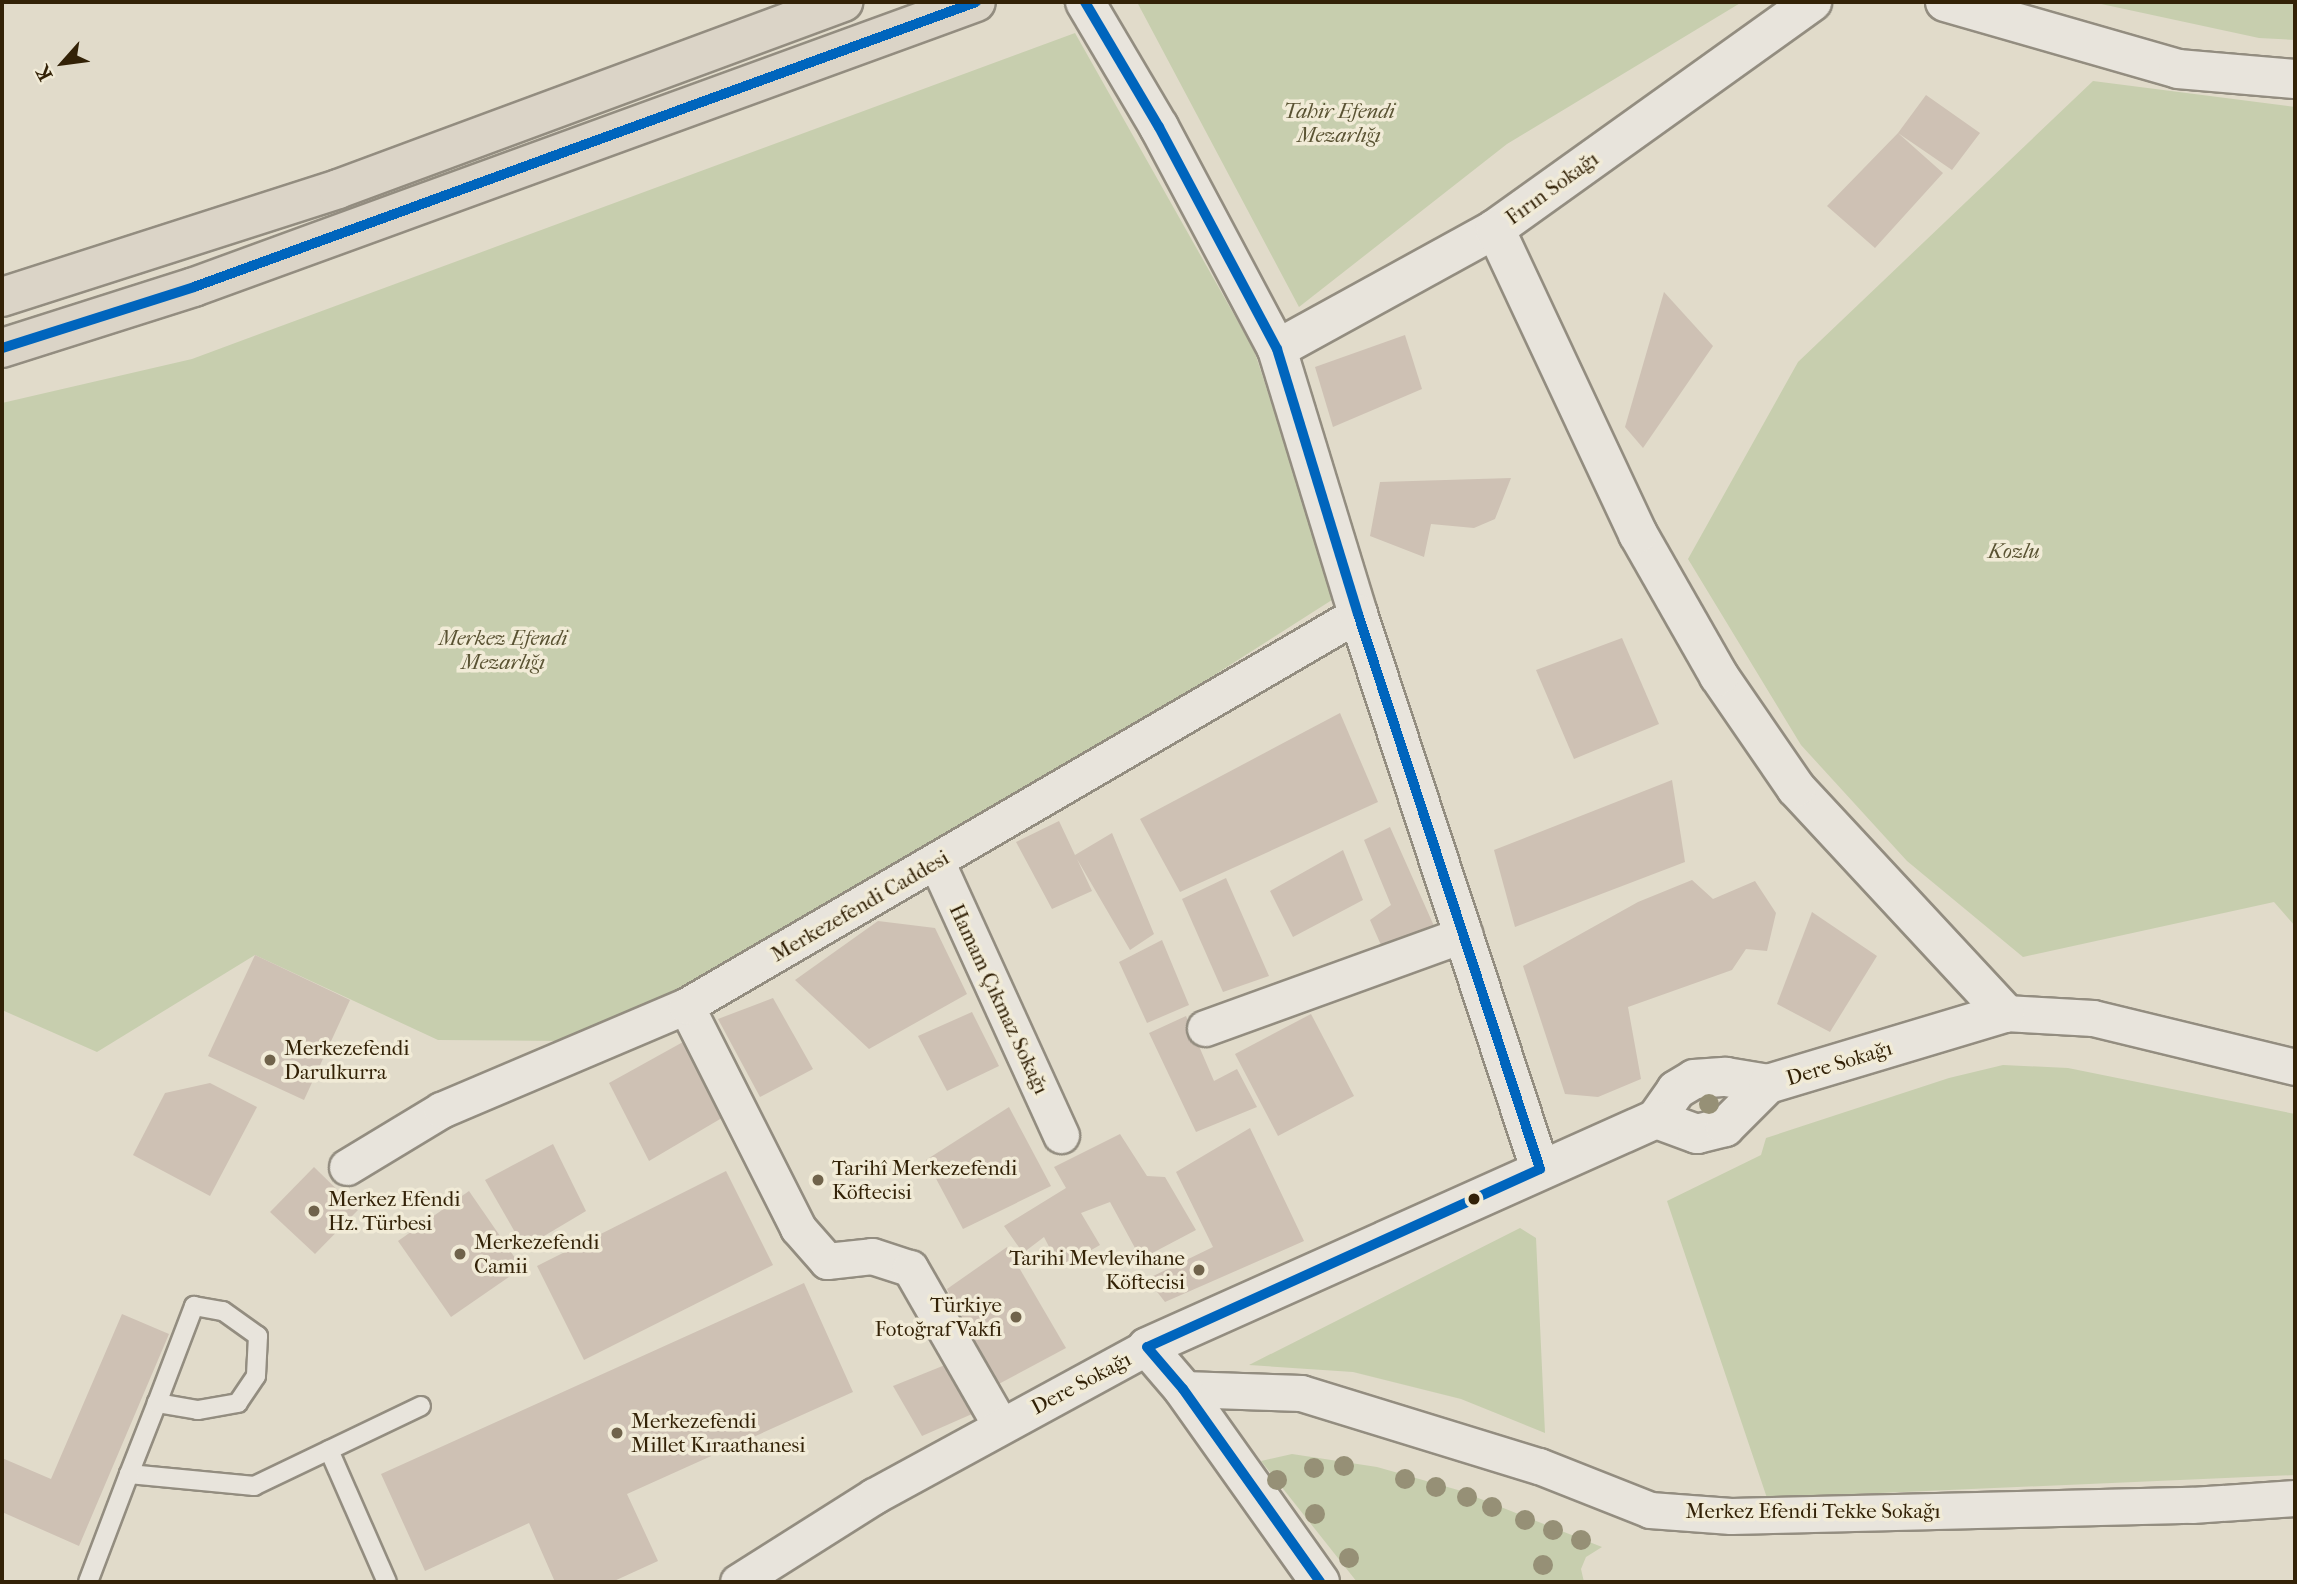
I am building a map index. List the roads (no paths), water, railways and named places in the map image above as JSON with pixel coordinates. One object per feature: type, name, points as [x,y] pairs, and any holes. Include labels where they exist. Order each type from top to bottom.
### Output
[{"type":"main road","points":[[2,297],[338,189],[843,2]]},
{"type":"main road","points":[[2,348],[230,274],[976,2]]},
{"type":"street","points":[[1085,2],[1159,127],[1277,349],[1358,614],[1540,1169]]},
{"type":"street","name":"Fırın Sokağı","points":[[1277,349],[1495,229],[1812,2]]},
{"type":"street","points":[[1945,2],[2178,69],[2295,79]]},
{"type":"street","points":[[1495,229],[1638,534],[1719,676],[1796,788],[2005,1013]]},
{"type":"street","name":"Merkezefendi Caddesi","points":[[347,1167],[441,1110],[686,1006],[937,863],[1358,614]]},
{"type":"street","name":"Hamam Çıkmaz Sokağı","points":[[937,863],[1061,1135]]},
{"type":"street","points":[[1205,1028],[1465,934]]},
{"type":"street","points":[[686,1006],[798,1228],[827,1261],[872,1256],[910,1268],[1001,1426]]},
{"type":"street","name":"Dere Sokağı","points":[[738,1582],[874,1496],[1147,1347],[1656,1119],[1697,1134],[1725,1128],[1768,1084],[2005,1013],[2094,1018],[2295,1067]]},
{"type":"street","points":[[1656,1119],[1676,1090],[1694,1079],[1726,1077],[1768,1084]]},
{"type":"street","points":[[1147,1347],[1183,1389],[1320,1582]]},
{"type":"street","name":"Merkez Efendi Tekke Sokağı","points":[[1183,1389],[1301,1393],[1539,1466],[1650,1510],[1745,1516],[2192,1505],[2295,1498]]},
{"type":"lane","points":[[88,1582],[194,1306],[223,1311],[258,1336],[256,1376],[238,1404],[198,1410],[157,1403]]},
{"type":"lane","points":[[129,1474],[254,1486],[421,1406]]},
{"type":"lane","points":[[328,1450],[387,1582]]},
{"type":"place","name":"Merkezefendi Darulkurra","points":[[270,1060]]},
{"type":"place","name":"Tarihî Merkezefendi Köftecisi","points":[[818,1180]]},
{"type":"place","name":"Merkez Efendi Hz. Türbesi","points":[[314,1211]]},
{"type":"place","name":"Merkezefendi Camii","points":[[460,1254]]},
{"type":"place","name":"Tarihi Mevlevihane Köftecisi","points":[[1199,1270]]},
{"type":"place","name":"Türkiye Fotoğraf Vakfı","points":[[1016,1317]]},
{"type":"place","name":"Merkezefendi Millet Kıraathanesi","points":[[617,1433]]},
{"type":"park label","name":"Tahir Efendi Mezarlığı","points":[[1339,123]]},
{"type":"park label","name":"Kozlu","points":[[2014,551]]},
{"type":"park label","name":"Merkez Efendi Mezarlığı","points":[[503,650]]}]
